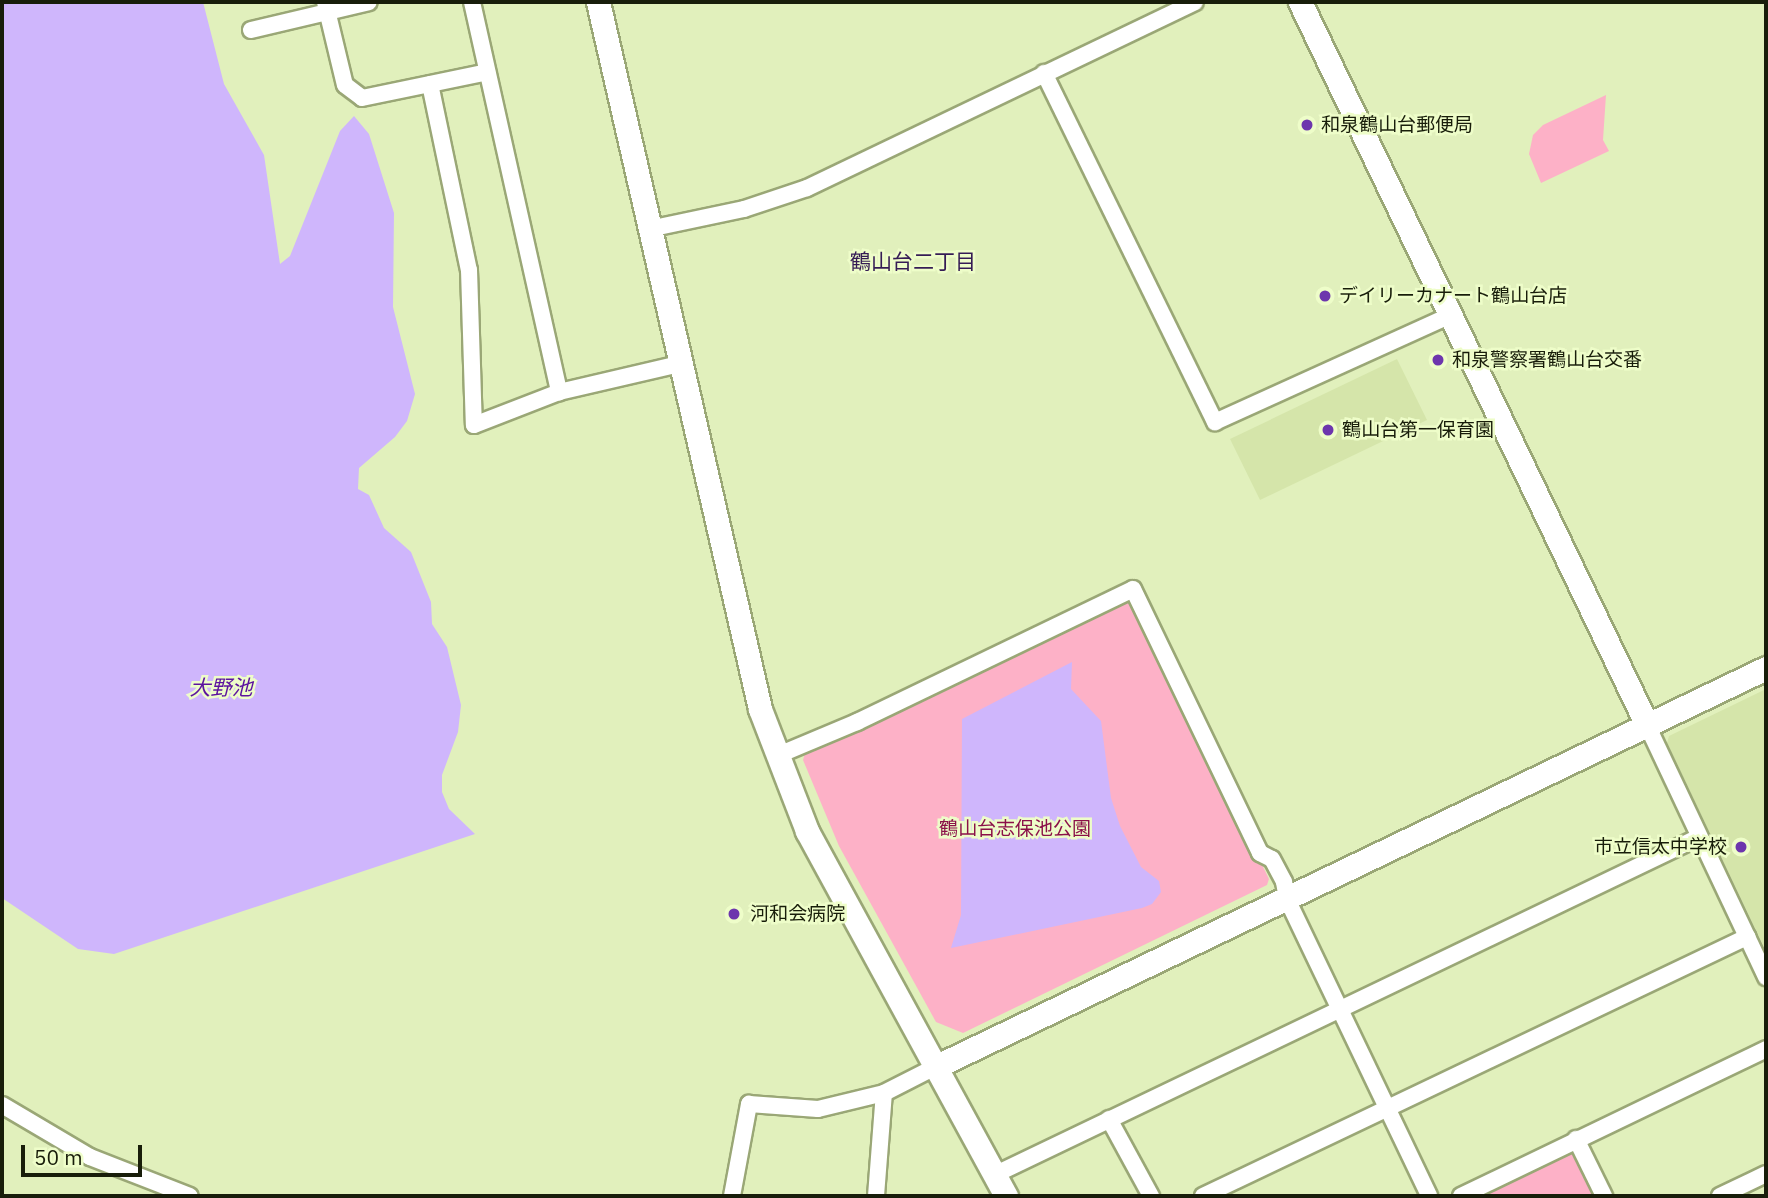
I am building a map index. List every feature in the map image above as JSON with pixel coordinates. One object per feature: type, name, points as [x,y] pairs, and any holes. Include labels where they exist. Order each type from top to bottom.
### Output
[{"type":"street","points":[[251,30],[325,7],[369,2]]},
{"type":"street","points":[[471,2],[559,392]]},
{"type":"street","points":[[598,2],[747,667],[776,756],[807,831],[1006,1196]]},
{"type":"street","points":[[649,229],[776,200],[1195,2]]},
{"type":"street","points":[[1300,2],[1766,977]]},
{"type":"street","points":[[325,7],[345,85],[362,97],[487,72]]},
{"type":"street","points":[[1044,73],[1215,422],[1331,367],[1337,369],[1451,315]]},
{"type":"street","points":[[430,84],[469,270],[474,425],[559,392],[679,364]]},
{"type":"street","points":[[776,756],[1133,589],[1260,853],[1272,859],[1286,884],[1287,899],[1429,1196]]},
{"type":"street","points":[[732,1196],[749,1104],[818,1109],[884,1093],[1766,668]]},
{"type":"street","points":[[994,1175],[1699,836]]},
{"type":"street","points":[[1203,1196],[1747,937]]},
{"type":"street","points":[[1461,1196],[1766,1049]]},
{"type":"street","points":[[876,1196],[884,1093]]},
{"type":"street","points":[[2,1105],[90,1157],[190,1196]]},
{"type":"street","points":[[1109,1119],[1152,1196]]},
{"type":"street","points":[[1576,1139],[1604,1196]]},
{"type":"street","points":[[1720,1196],[1766,1174]]},
{"type":"shaded area","name":"鶴山台第一保育園","points":[[1397,359],[1427,420],[1260,500],[1230,439]]},
{"type":"shaded area","name":"市立信太中学校","points":[[1766,689],[1766,951],[1667,743],[1669,736]]},
{"type":"green space","points":[[1606,95],[1603,140],[1609,151],[1541,183],[1529,154],[1533,135],[1543,125]]},
{"type":"green space","name":"鶴山台志保池公園","points":[[1124,599],[1135,603],[1269,879],[1267,885],[963,1033],[936,1022],[839,846],[803,760],[805,753]]},
{"type":"green space","points":[[1570,1152],[1580,1156],[1598,1196],[1477,1196]]},
{"type":"water","name":"大野池","points":[[2,2],[203,2],[224,84],[264,155],[280,264],[290,256],[340,131],[354,116],[369,134],[394,213],[393,307],[415,394],[407,421],[395,437],[359,468],[358,489],[369,495],[384,528],[411,552],[431,602],[432,624],[447,647],[461,705],[458,732],[442,775],[442,792],[449,809],[475,834],[114,954],[78,949],[2,898]]},
{"type":"water","points":[[1072,662],[1071,689],[1101,721],[1111,798],[1120,826],[1141,867],[1159,881],[1161,892],[1152,904],[1142,908],[951,948],[961,915],[962,719]]},
{"type":"place","name":"和泉鶴山台郵便局","points":[[1307,125]]},
{"type":"place","name":"デイリーカナート鶴山台店","points":[[1325,296]]},
{"type":"place","name":"和泉警察署鶴山台交番","points":[[1438,360]]},
{"type":"place","name":"鶴山台第一保育園","points":[[1328,430]]},
{"type":"place","name":"市立信太中学校","points":[[1741,847]]},
{"type":"place","name":"河和会病院","points":[[734,914]]},
{"type":"district","name":"鶴山台二丁目","points":[[913,261]]}]
